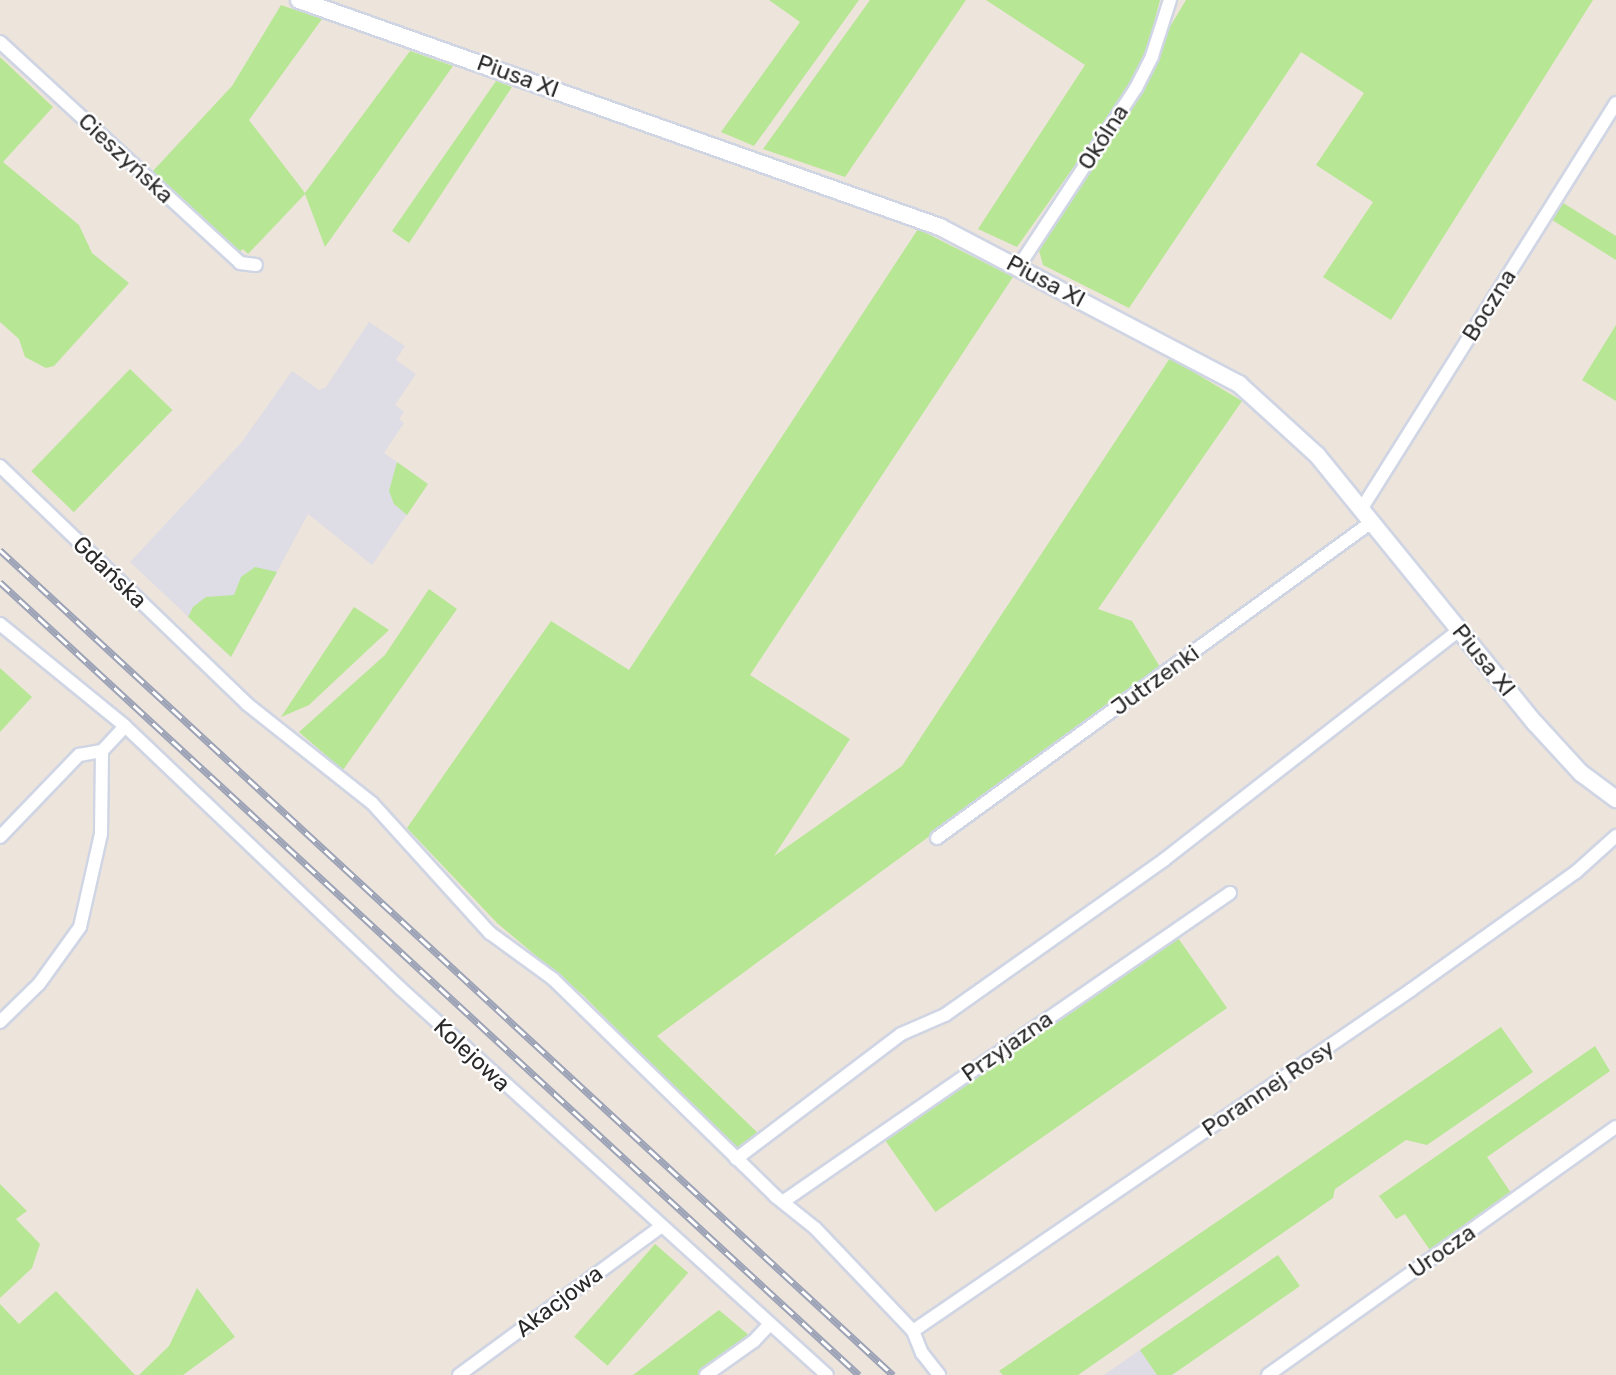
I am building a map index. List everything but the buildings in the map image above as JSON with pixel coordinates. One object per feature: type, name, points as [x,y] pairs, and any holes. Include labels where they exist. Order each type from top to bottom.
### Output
[{"type":"street","name":"Piusa XI","points":[[299,0],[317,3],[843,189],[940,227],[1019,266],[1239,384],[1317,455],[1559,751],[1616,799]]},
{"type":"street","name":"Okólna","points":[[1019,266],[1136,88],[1152,56],[1170,0]]},
{"type":"street","name":"Cieszyńska","points":[[0,42],[240,263],[256,265]]},
{"type":"street","name":"Boczna","points":[[1362,508],[1616,103]]},
{"type":"street","name":"Gdańska","points":[[0,466],[219,678],[372,803],[490,933],[553,979],[736,1159]]},
{"type":"street","name":"Jutrzenki","points":[[937,838],[1373,521]]},
{"type":"street","name":"Kolejowa","points":[[0,624],[125,726],[659,1228],[827,1375]]},
{"type":"street","points":[[939,1375],[922,1353],[913,1331],[784,1201],[736,1159],[901,1034],[945,1015],[1165,859],[1459,630]]},
{"type":"street","points":[[0,837],[79,755],[102,751],[125,726]]},
{"type":"street","points":[[0,1022],[39,984],[80,927],[101,834],[102,751]]},
{"type":"street","name":"Porannej Rosy","points":[[913,1331],[1411,990],[1576,872],[1616,836]]},
{"type":"street","name":"Przyjazna","points":[[784,1201],[1230,893]]},
{"type":"street","name":"Urocza","points":[[1268,1375],[1616,1127]]},
{"type":"street","name":"Akacjowa","points":[[459,1375],[659,1228]]},
{"type":"street","points":[[706,1375],[754,1341],[771,1324]]},
{"type":"shaded area","points":[[369,322],[405,346],[396,360],[416,374],[395,405],[404,412],[399,419],[404,423],[384,453],[428,484],[372,565],[308,514],[231,657],[130,562],[241,443],[292,371],[319,390],[326,387]]},
{"type":"shaded area","points":[[1140,1350],[1157,1375],[1104,1375]]},
{"type":"green space","points":[[769,0],[859,0],[754,146],[721,132],[800,22]]},
{"type":"green space","points":[[870,0],[966,0],[845,177],[763,149]]},
{"type":"green space","points":[[986,0],[1160,0],[1144,60],[1126,93],[1017,247],[978,229],[1085,65]]},
{"type":"green space","points":[[1186,0],[1593,0],[1391,320],[1323,277],[1373,202],[1316,165],[1364,93],[1301,52],[1129,308],[1043,265],[1038,247]]},
{"type":"green space","points":[[281,5],[322,19],[249,120],[305,193],[410,51],[453,66],[325,247],[305,194],[248,254],[243,249],[239,252],[152,172],[232,86]]},
{"type":"green space","points":[[0,57],[53,107],[3,162],[79,225],[92,253],[129,283],[54,366],[46,368],[25,357],[19,339],[0,322]]},
{"type":"green space","points":[[496,81],[512,87],[409,243],[392,231]]},
{"type":"green space","points":[[1560,201],[1616,236],[1616,260],[1549,218]]},
{"type":"green space","points":[[918,229],[1013,277],[750,675],[850,739],[774,856],[902,766],[1170,358],[1242,401],[1098,609],[1132,621],[1160,667],[657,1036],[760,1135],[738,1152],[584,996],[497,923],[407,828],[551,621],[629,670]]},
{"type":"green space","points":[[1616,325],[1616,401],[1582,380]]},
{"type":"green space","points":[[130,369],[172,410],[74,512],[31,471]]},
{"type":"green space","points":[[397,462],[428,484],[407,515],[394,504],[389,491]]},
{"type":"green space","points":[[255,567],[277,572],[231,657],[188,617],[193,607],[206,597],[234,595],[241,577]]},
{"type":"green space","points":[[429,589],[457,609],[343,770],[299,732],[385,655]]},
{"type":"green space","points":[[354,607],[389,630],[309,705],[281,717]]},
{"type":"green space","points":[[0,668],[32,697],[0,732]]},
{"type":"green space","points":[[1176,935],[1227,1008],[935,1212],[884,1139]]},
{"type":"green space","points":[[1501,1027],[1533,1072],[1427,1145],[1406,1140],[1335,1189],[1333,1198],[1078,1375],[1003,1375],[999,1371]]},
{"type":"green space","points":[[1595,1046],[1610,1071],[1487,1157],[1511,1193],[1432,1253],[1405,1214],[1396,1219],[1379,1196]]},
{"type":"green space","points":[[0,1184],[27,1211],[16,1219],[40,1244],[32,1268],[0,1298]]},
{"type":"green space","points":[[655,1244],[688,1273],[608,1366],[574,1337]]},
{"type":"green space","points":[[1278,1255],[1300,1286],[1172,1375],[1157,1375],[1140,1350]]},
{"type":"green space","points":[[197,1288],[235,1337],[183,1375],[139,1375],[169,1346]]},
{"type":"green space","points":[[56,1291],[135,1375],[0,1375],[0,1304],[19,1324]]},
{"type":"green space","points":[[719,1310],[751,1337],[698,1375],[633,1375]]},
{"type":"railway","points":[[0,550],[893,1375]]},
{"type":"railway","points":[[0,582],[859,1375]]}]
